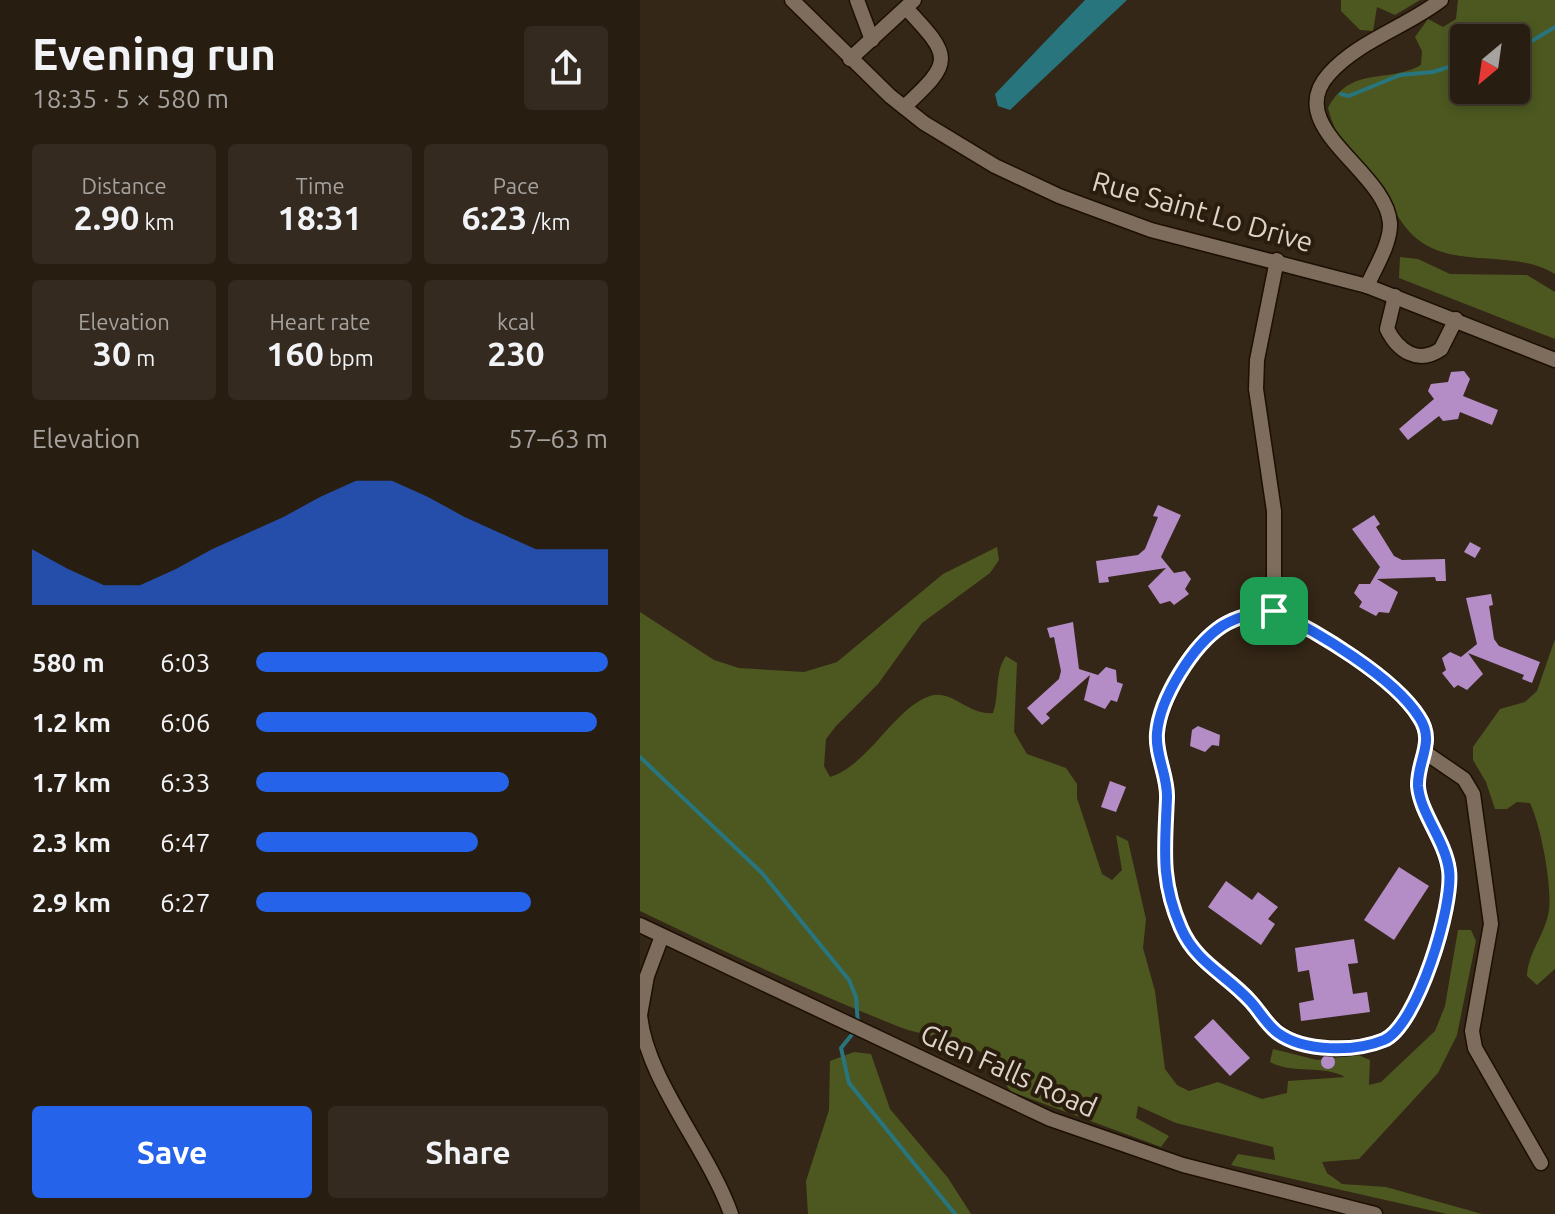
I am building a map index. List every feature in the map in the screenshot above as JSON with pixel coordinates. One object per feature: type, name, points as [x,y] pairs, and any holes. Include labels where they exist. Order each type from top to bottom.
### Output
[{"type":"street","name":"Rue Saint Lo Drive","points":[[792,0],[850,59],[904,107],[955,144],[995,166],[1105,215],[1367,286],[1555,360]]},
{"type":"street","points":[[857,0],[872,40]]},
{"type":"street","points":[[1367,286],[1388,233],[1386,207],[1376,186],[1320,122],[1317,98],[1321,84],[1345,60],[1441,0]]},
{"type":"street","points":[[850,59],[910,4],[942,53],[942,65],[934,79],[904,107]]},
{"type":"street","points":[[1274,611],[1274,511],[1256,389],[1257,360],[1277,260]]},
{"type":"street","points":[[1395,296],[1387,329],[1398,347],[1412,355],[1427,356],[1441,349],[1456,319]]},
{"type":"street","points":[[1274,611],[1350,654],[1417,713],[1425,727],[1426,753],[1418,786],[1421,802],[1441,838],[1449,871],[1446,916],[1407,1016],[1387,1039],[1369,1045],[1317,1047],[1290,1041],[1266,1022],[1234,985],[1201,960],[1180,928],[1162,855],[1167,795],[1157,737],[1159,720],[1173,689],[1205,641],[1237,618],[1274,611]]},
{"type":"street","points":[[1426,753],[1464,779],[1473,794],[1491,924],[1474,1019],[1475,1048],[1541,1163]]},
{"type":"street","name":"Glen Falls Road","points":[[640,925],[864,1033],[1100,1138],[1196,1169],[1375,1214]]},
{"type":"street","points":[[662,936],[647,976],[640,1015],[646,1051],[706,1155],[731,1214]]},
{"type":"green space","points":[[1341,0],[1420,0],[1395,15],[1377,7],[1373,31],[1360,30],[1341,11]]},
{"type":"green space","points":[[1458,0],[1555,0],[1555,274],[1518,261],[1458,256],[1422,243],[1402,223],[1379,183],[1336,131],[1328,108],[1337,95],[1359,81],[1408,71],[1421,65],[1422,51],[1415,37],[1428,19],[1443,27],[1456,19]]},
{"type":"green space","points":[[1400,257],[1418,259],[1450,274],[1527,275],[1555,292],[1555,339],[1399,278]]},
{"type":"green space","points":[[997,547],[999,560],[990,573],[922,623],[878,684],[826,739],[824,766],[830,777],[857,761],[905,712],[930,696],[946,696],[976,711],[993,713],[1002,663],[1006,656],[1017,663],[1014,732],[1027,754],[1066,768],[1077,784],[1077,798],[1102,874],[1112,880],[1122,870],[1116,835],[1128,841],[1146,919],[1143,948],[1155,991],[1165,1069],[1177,1085],[1189,1091],[1218,1082],[1262,1099],[1287,1093],[1288,1081],[1345,1077],[1327,1071],[1279,1066],[1270,1062],[1273,1049],[1317,1060],[1358,1055],[1370,1060],[1369,1085],[1381,1082],[1435,1031],[1445,1006],[1458,930],[1471,930],[1476,941],[1457,1035],[1438,1073],[1359,1159],[1322,1162],[1327,1173],[1342,1184],[1386,1187],[1482,1214],[1447,1214],[1231,1165],[1238,1154],[1275,1160],[1273,1147],[1176,1123],[1138,1106],[1136,1118],[1169,1136],[1161,1147],[1012,1092],[993,1062],[968,1046],[908,1030],[864,1013],[640,911],[640,612],[714,660],[739,668],[804,672],[837,662],[943,574]]},
{"type":"green space","points":[[1555,639],[1555,969],[1537,985],[1527,976],[1549,910],[1542,840],[1530,803],[1517,802],[1507,809],[1495,809],[1486,782],[1473,760],[1473,747],[1500,709],[1525,702],[1537,691]]},
{"type":"green space","points":[[854,1052],[871,1054],[890,1109],[948,1178],[971,1214],[808,1214],[806,1181],[829,1110],[830,1061]]},
{"type":"water","points":[[1085,0],[1127,0],[1010,110],[998,106],[995,94]]},
{"type":"building","points":[[1464,371],[1470,379],[1463,396],[1498,410],[1492,425],[1460,412],[1458,419],[1443,421],[1439,416],[1408,440],[1399,429],[1434,399],[1428,391],[1431,384],[1448,382],[1451,372]]},
{"type":"building","points":[[1158,505],[1181,515],[1161,557],[1174,573],[1185,571],[1191,579],[1185,589],[1189,594],[1174,605],[1170,601],[1160,604],[1148,586],[1166,568],[1108,577],[1109,582],[1099,583],[1096,561],[1138,555],[1145,549],[1158,517],[1153,516]]},
{"type":"building","points":[[1374,515],[1380,524],[1376,527],[1394,556],[1402,560],[1445,559],[1446,581],[1436,581],[1435,577],[1377,579],[1398,592],[1389,613],[1379,612],[1376,616],[1359,607],[1362,602],[1354,593],[1359,584],[1370,584],[1380,567],[1352,529]]},
{"type":"building","points":[[1470,542],[1481,548],[1475,558],[1464,552]]},
{"type":"building","points":[[1491,594],[1493,605],[1489,606],[1494,639],[1499,646],[1540,662],[1532,683],[1522,679],[1524,675],[1468,653],[1483,674],[1467,690],[1458,685],[1454,688],[1442,673],[1446,670],[1442,658],[1450,652],[1461,657],[1477,644],[1466,598]]},
{"type":"building","points":[[1073,622],[1079,669],[1098,675],[1106,667],[1116,670],[1117,682],[1123,684],[1117,702],[1111,700],[1105,709],[1084,700],[1090,675],[1046,714],[1050,718],[1042,725],[1027,708],[1059,679],[1061,671],[1054,637],[1050,638],[1047,628]]},
{"type":"building","points":[[1198,726],[1220,735],[1219,746],[1212,745],[1205,752],[1190,746],[1192,730]]},
{"type":"building","points":[[1110,781],[1126,787],[1116,812],[1101,807]]},
{"type":"building","points":[[1399,867],[1429,886],[1394,940],[1364,920]]},
{"type":"building","points":[[1226,881],[1252,900],[1258,892],[1278,907],[1268,919],[1275,924],[1261,945],[1208,907]]},
{"type":"building","points":[[1354,939],[1358,963],[1348,964],[1353,994],[1367,992],[1370,1012],[1301,1021],[1299,1003],[1314,1000],[1309,970],[1298,972],[1295,948]]},
{"type":"building","points":[[1213,1019],[1250,1058],[1230,1076],[1194,1037]]},
{"type":"building","points":[[1328,1055],[1335,1062],[1328,1069],[1321,1062]]},
{"type":"waterway","points":[[1530,42],[1555,27]]},
{"type":"waterway","points":[[1341,94],[1349,96],[1400,75],[1433,72],[1450,67]]},
{"type":"waterway","points":[[640,757],[762,873],[849,980],[856,997],[858,1024]]},
{"type":"waterway","points":[[854,1032],[841,1048],[849,1083],[955,1214]]},
{"type":"route","points":[[1274,611],[1350,654],[1417,713],[1428,738],[1418,786],[1421,802],[1441,838],[1449,871],[1446,916],[1407,1016],[1387,1039],[1369,1045],[1317,1047],[1290,1041],[1277,1032],[1252,1002],[1201,960],[1191,947],[1180,928],[1165,876],[1162,855],[1167,795],[1157,737],[1159,720],[1173,689],[1205,641],[1220,627],[1237,618],[1274,611]]}]
